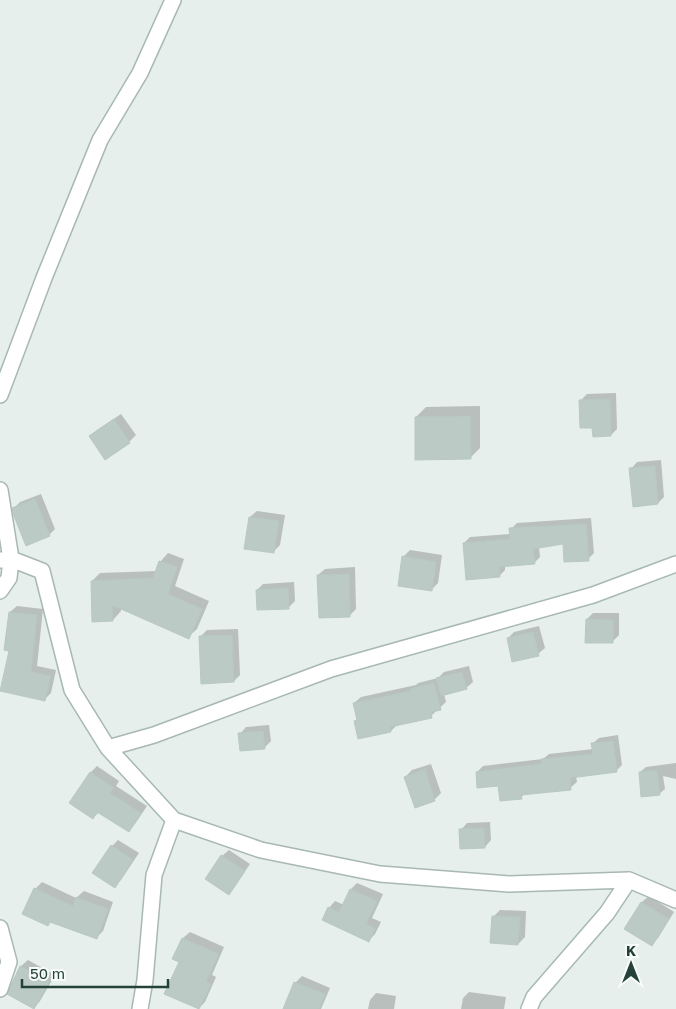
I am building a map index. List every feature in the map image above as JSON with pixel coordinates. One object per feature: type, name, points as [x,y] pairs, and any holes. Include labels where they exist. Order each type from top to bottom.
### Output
[{"type":"street","points":[[0,395],[44,278],[100,140],[140,73],[172,0]]},
{"type":"street","points":[[0,490],[9,578],[0,592]]},
{"type":"street","points":[[6,560],[42,571],[72,690],[108,748],[174,820],[261,850],[380,874],[509,884],[629,880],[676,900]]},
{"type":"street","points":[[108,748],[154,735],[331,668],[593,595],[676,564]]},
{"type":"street","points":[[140,1009],[145,980],[154,875],[174,820]]},
{"type":"street","points":[[529,1009],[534,997],[607,913],[629,880]]},
{"type":"street","points":[[0,928],[9,962],[0,989]]},
{"type":"building","points":[[610,399],[611,436],[593,437],[592,428],[580,428],[579,400]]},
{"type":"building","points":[[470,416],[471,459],[415,460],[415,417]]},
{"type":"building","points":[[114,419],[130,443],[105,460],[89,436]]},
{"type":"building","points":[[655,466],[658,504],[633,507],[629,468]]},
{"type":"building","points":[[35,499],[50,536],[26,546],[12,508]]},
{"type":"building","points":[[249,517],[279,521],[274,553],[244,549]]},
{"type":"building","points":[[586,524],[589,561],[564,562],[563,544],[533,549],[535,564],[499,567],[500,577],[466,580],[463,543],[510,539],[509,528]]},
{"type":"building","points":[[402,556],[436,562],[432,591],[398,586]]},
{"type":"building","points":[[159,561],[177,567],[168,594],[202,609],[189,639],[112,605],[113,621],[92,622],[91,581],[153,578]]},
{"type":"building","points":[[349,574],[350,617],[319,618],[317,575]]},
{"type":"building","points":[[288,588],[289,609],[257,610],[256,590]]},
{"type":"building","points":[[9,612],[37,615],[31,672],[51,676],[45,701],[0,691],[9,651],[4,650]]},
{"type":"building","points":[[586,619],[613,620],[613,643],[585,643]]},
{"type":"building","points":[[533,632],[539,656],[512,662],[507,638]]},
{"type":"building","points":[[232,635],[234,682],[201,684],[199,636]]},
{"type":"building","points":[[462,672],[467,689],[441,696],[436,678]]},
{"type":"building","points":[[434,683],[441,710],[431,712],[432,718],[390,727],[391,732],[358,739],[354,721],[357,720],[353,703],[411,691],[410,689]]},
{"type":"building","points":[[263,731],[265,749],[240,751],[238,733]]},
{"type":"building","points":[[613,741],[617,772],[570,778],[571,790],[521,795],[522,799],[500,801],[498,786],[477,788],[476,772],[542,764],[541,759],[593,754],[591,743]]},
{"type":"building","points":[[425,769],[435,801],[415,808],[404,777]]},
{"type":"building","points":[[657,770],[660,795],[641,797],[639,772]]},
{"type":"building","points":[[90,772],[114,788],[110,793],[141,813],[129,832],[97,812],[93,819],[69,803]]},
{"type":"building","points":[[484,828],[485,848],[460,849],[459,829]]},
{"type":"building","points":[[111,845],[133,860],[115,888],[92,873]]},
{"type":"building","points":[[221,855],[245,871],[229,895],[205,879]]},
{"type":"building","points":[[34,888],[73,906],[76,897],[108,909],[97,939],[50,922],[48,926],[22,914]]},
{"type":"building","points":[[350,889],[377,901],[366,924],[375,928],[369,942],[322,920],[328,907],[339,912]]},
{"type":"building","points":[[641,902],[669,919],[652,946],[624,929]]},
{"type":"building","points":[[492,916],[520,917],[518,945],[490,943]]},
{"type":"building","points":[[182,938],[219,954],[206,982],[211,984],[199,1009],[164,994],[179,962],[172,959]]},
{"type":"building","points":[[20,966],[49,982],[34,1009],[7,994]]},
{"type":"building","points":[[294,982],[325,994],[319,1009],[283,1009]]}]
